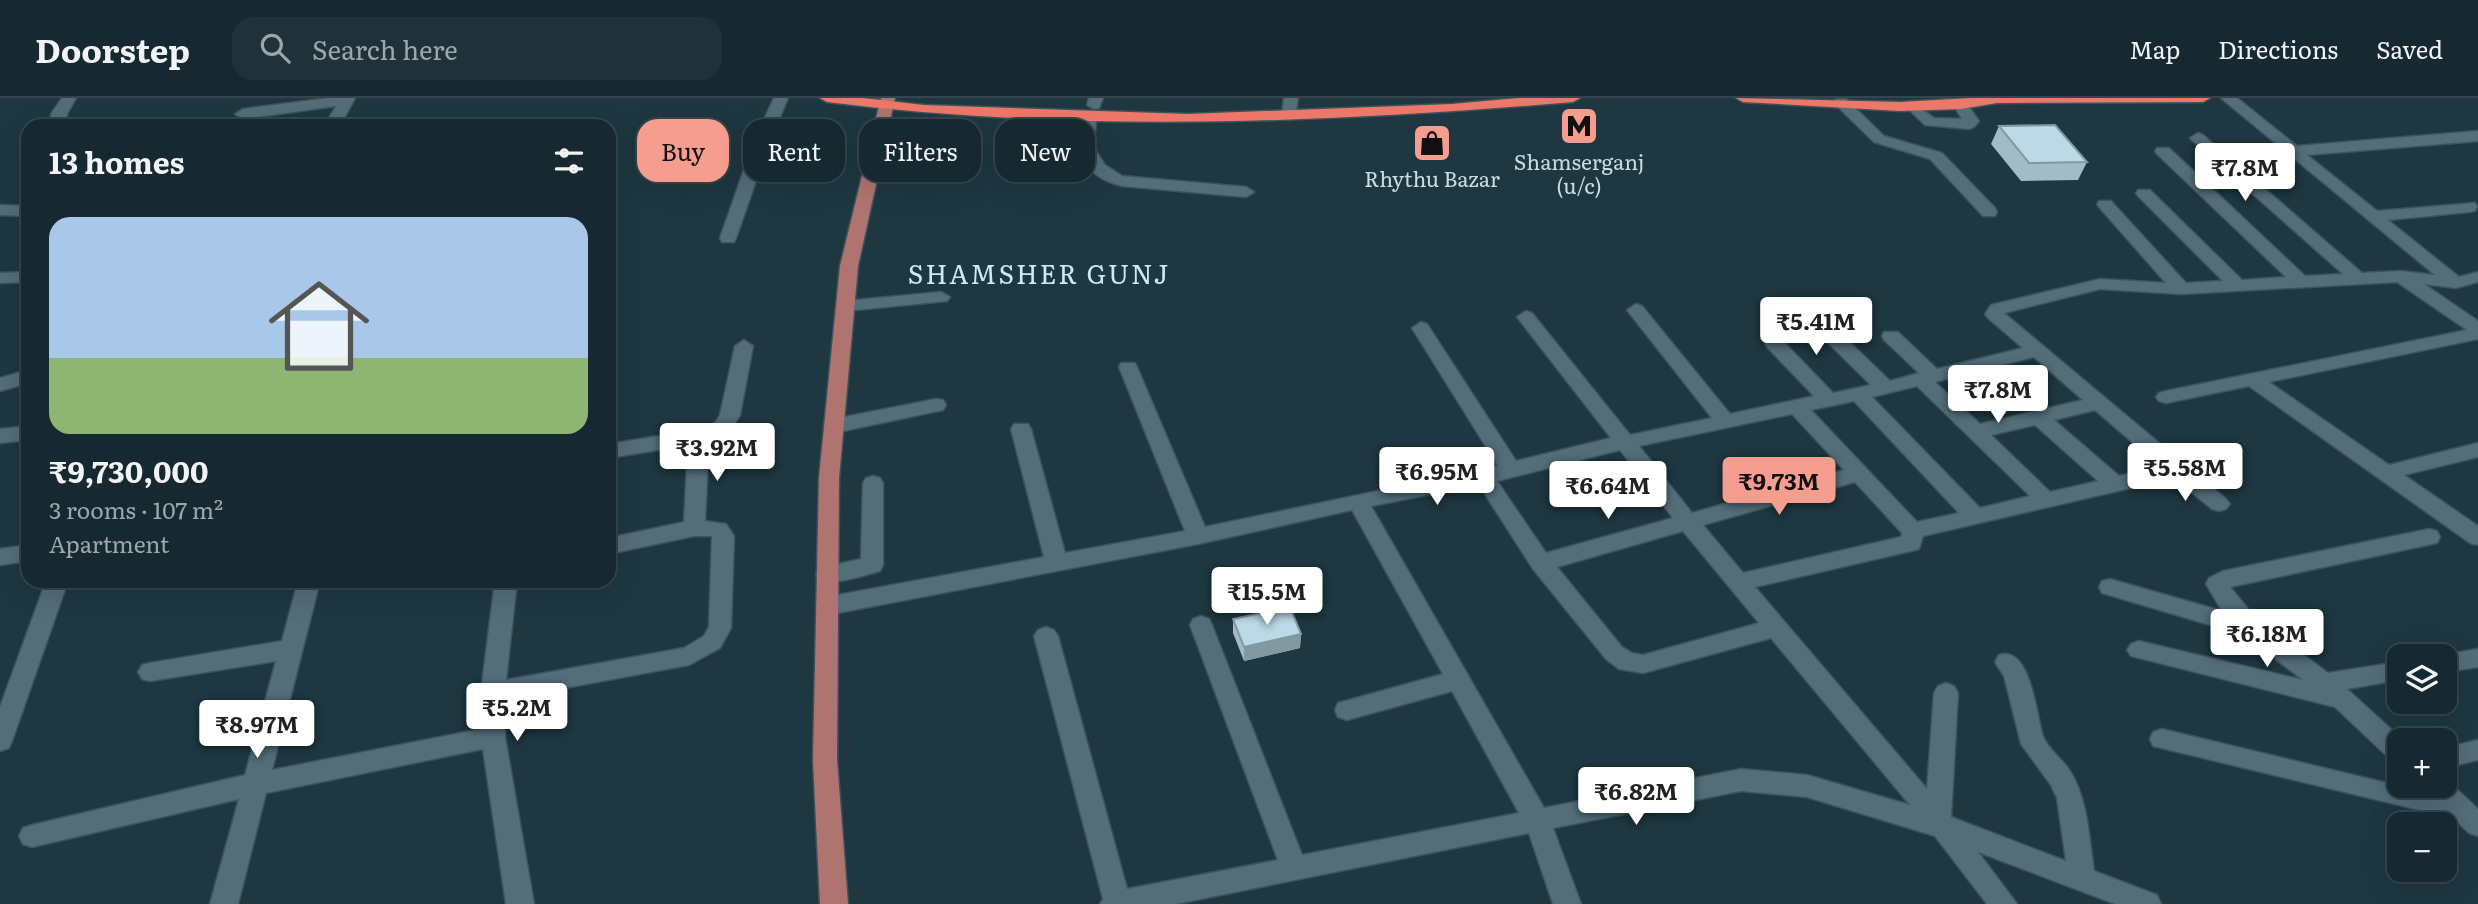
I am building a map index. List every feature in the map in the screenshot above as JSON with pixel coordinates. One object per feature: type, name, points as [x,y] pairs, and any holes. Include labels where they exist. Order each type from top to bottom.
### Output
[{"type":"highway","points":[[827,98],[886,103],[1093,106]]},
{"type":"highway","points":[[908,98],[1093,106],[1188,119],[1347,98]]},
{"type":"highway","points":[[1291,105],[1452,108],[1573,98]]},
{"type":"highway","points":[[1743,98],[1877,101],[1911,105]]},
{"type":"highway","points":[[1966,102],[2203,98]]},
{"type":"main road","points":[[834,904],[825,760],[829,478],[849,266],[886,103]]},
{"type":"street","points":[[59,119],[59,114],[69,98]]},
{"type":"street","points":[[728,238],[762,141],[781,98]]},
{"type":"street","points":[[2228,98],[2456,283]]},
{"type":"street","points":[[243,114],[348,99]]},
{"type":"street","points":[[336,119],[348,99]]},
{"type":"street","points":[[1841,102],[1868,131],[1880,139],[1936,156],[1989,212]]},
{"type":"street","points":[[1911,105],[1930,122],[1969,124],[1971,121],[1966,102]]},
{"type":"street","points":[[1093,106],[1086,145],[1093,160],[1114,179],[1246,192]]},
{"type":"street","points":[[2296,151],[2478,136]]},
{"type":"street","points":[[2198,138],[2360,280]]},
{"type":"street","points":[[2163,151],[2302,283]]},
{"type":"street","points":[[2144,193],[2239,287]]},
{"type":"street","points":[[2105,204],[2181,289]]},
{"type":"street","points":[[2374,216],[2469,207]]},
{"type":"street","points":[[0,211],[21,211]]},
{"type":"street","points":[[2401,276],[2478,331]]},
{"type":"street","points":[[2219,504],[2036,351],[1994,314],[1997,309],[2100,284],[2181,289],[2401,276],[2456,283],[2478,290]]},
{"type":"street","points":[[0,278],[21,277]]},
{"type":"street","points":[[2456,283],[2478,277]]},
{"type":"street","points":[[845,306],[941,297]]},
{"type":"street","points":[[1636,310],[1726,421]]},
{"type":"street","points":[[1526,317],[1687,521],[1774,628],[1942,824],[2003,904]]},
{"type":"street","points":[[1422,327],[1511,470]]},
{"type":"street","points":[[1827,331],[1886,388]]},
{"type":"street","points":[[2166,397],[2478,331]]},
{"type":"street","points":[[1891,336],[1976,432],[2046,500]]},
{"type":"street","points":[[1774,343],[1829,400]]},
{"type":"street","points":[[616,449],[699,436],[727,424],[744,346]]},
{"type":"street","points":[[827,606],[1198,536],[1484,477],[1625,442],[1886,388],[2036,351]]},
{"type":"street","points":[[1128,367],[1198,536]]},
{"type":"street","points":[[0,385],[21,378]]},
{"type":"street","points":[[2250,378],[2478,537]]},
{"type":"street","points":[[1858,394],[1976,517]]},
{"type":"street","points":[[1976,432],[2098,403]]},
{"type":"street","points":[[834,426],[936,405]]},
{"type":"street","points":[[1796,406],[1913,531]]},
{"type":"street","points":[[2040,418],[2115,484]]},
{"type":"street","points":[[1021,429],[1056,561]]},
{"type":"street","points":[[0,436],[21,434]]},
{"type":"street","points":[[694,528],[699,436]]},
{"type":"street","points":[[2386,472],[2476,452]]},
{"type":"street","points":[[1913,531],[2178,470]]},
{"type":"street","points":[[1541,563],[1860,473]]},
{"type":"street","points":[[1484,477],[1541,563],[1614,653],[1627,663],[1643,664],[1774,628]]},
{"type":"street","points":[[827,574],[872,565],[873,483]]},
{"type":"street","points":[[1359,501],[1538,822],[1567,904]]},
{"type":"street","points":[[493,692],[689,656],[712,642],[720,628],[723,536],[718,529],[694,528],[616,545]]},
{"type":"street","points":[[1739,582],[1911,543],[1913,531]]},
{"type":"street","points":[[2387,741],[2333,691],[2249,628],[2223,598],[2217,584],[2231,576],[2429,537]]},
{"type":"street","points":[[0,557],[21,554]]},
{"type":"street","points":[[2110,587],[2249,628]]},
{"type":"street","points":[[0,741],[55,588]]},
{"type":"street","points":[[224,904],[307,588]]},
{"type":"street","points":[[505,588],[493,692],[494,737],[520,904]]},
{"type":"street","points":[[1201,625],[1294,868]]},
{"type":"street","points":[[1046,636],[1116,904],[1741,780],[1772,779],[1806,784],[1942,824],[2147,904]]},
{"type":"street","points":[[150,671],[292,649]]},
{"type":"street","points":[[2138,650],[2333,691],[2387,675]]},
{"type":"street","points":[[2457,661],[2478,658]]},
{"type":"street","points":[[2007,662],[2015,673],[2033,744],[2061,778],[2070,798],[2082,879]]},
{"type":"street","points":[[1347,710],[1460,679]]},
{"type":"street","points":[[1942,824],[1946,692]]},
{"type":"street","points":[[32,836],[255,784],[494,737]]},
{"type":"street","points":[[2162,739],[2469,817]]},
{"type":"street","points":[[2457,755],[2478,750]]},
{"type":"street","points":[[2449,798],[2469,817]]},
{"type":"building","points":[[2055,125],[2087,162],[2029,163],[1999,126]]},
{"type":"building","points":[[1290,607],[1301,634],[1244,647],[1233,619]]},
{"type":"place","name":"Shamserganj (u/c)","points":[[1579,126]]},
{"type":"place","name":"Rhythu Bazar","points":[[1432,143]]},
{"type":"district","name":"SHAMSHER GUNJ","points":[[1039,275]]}]
